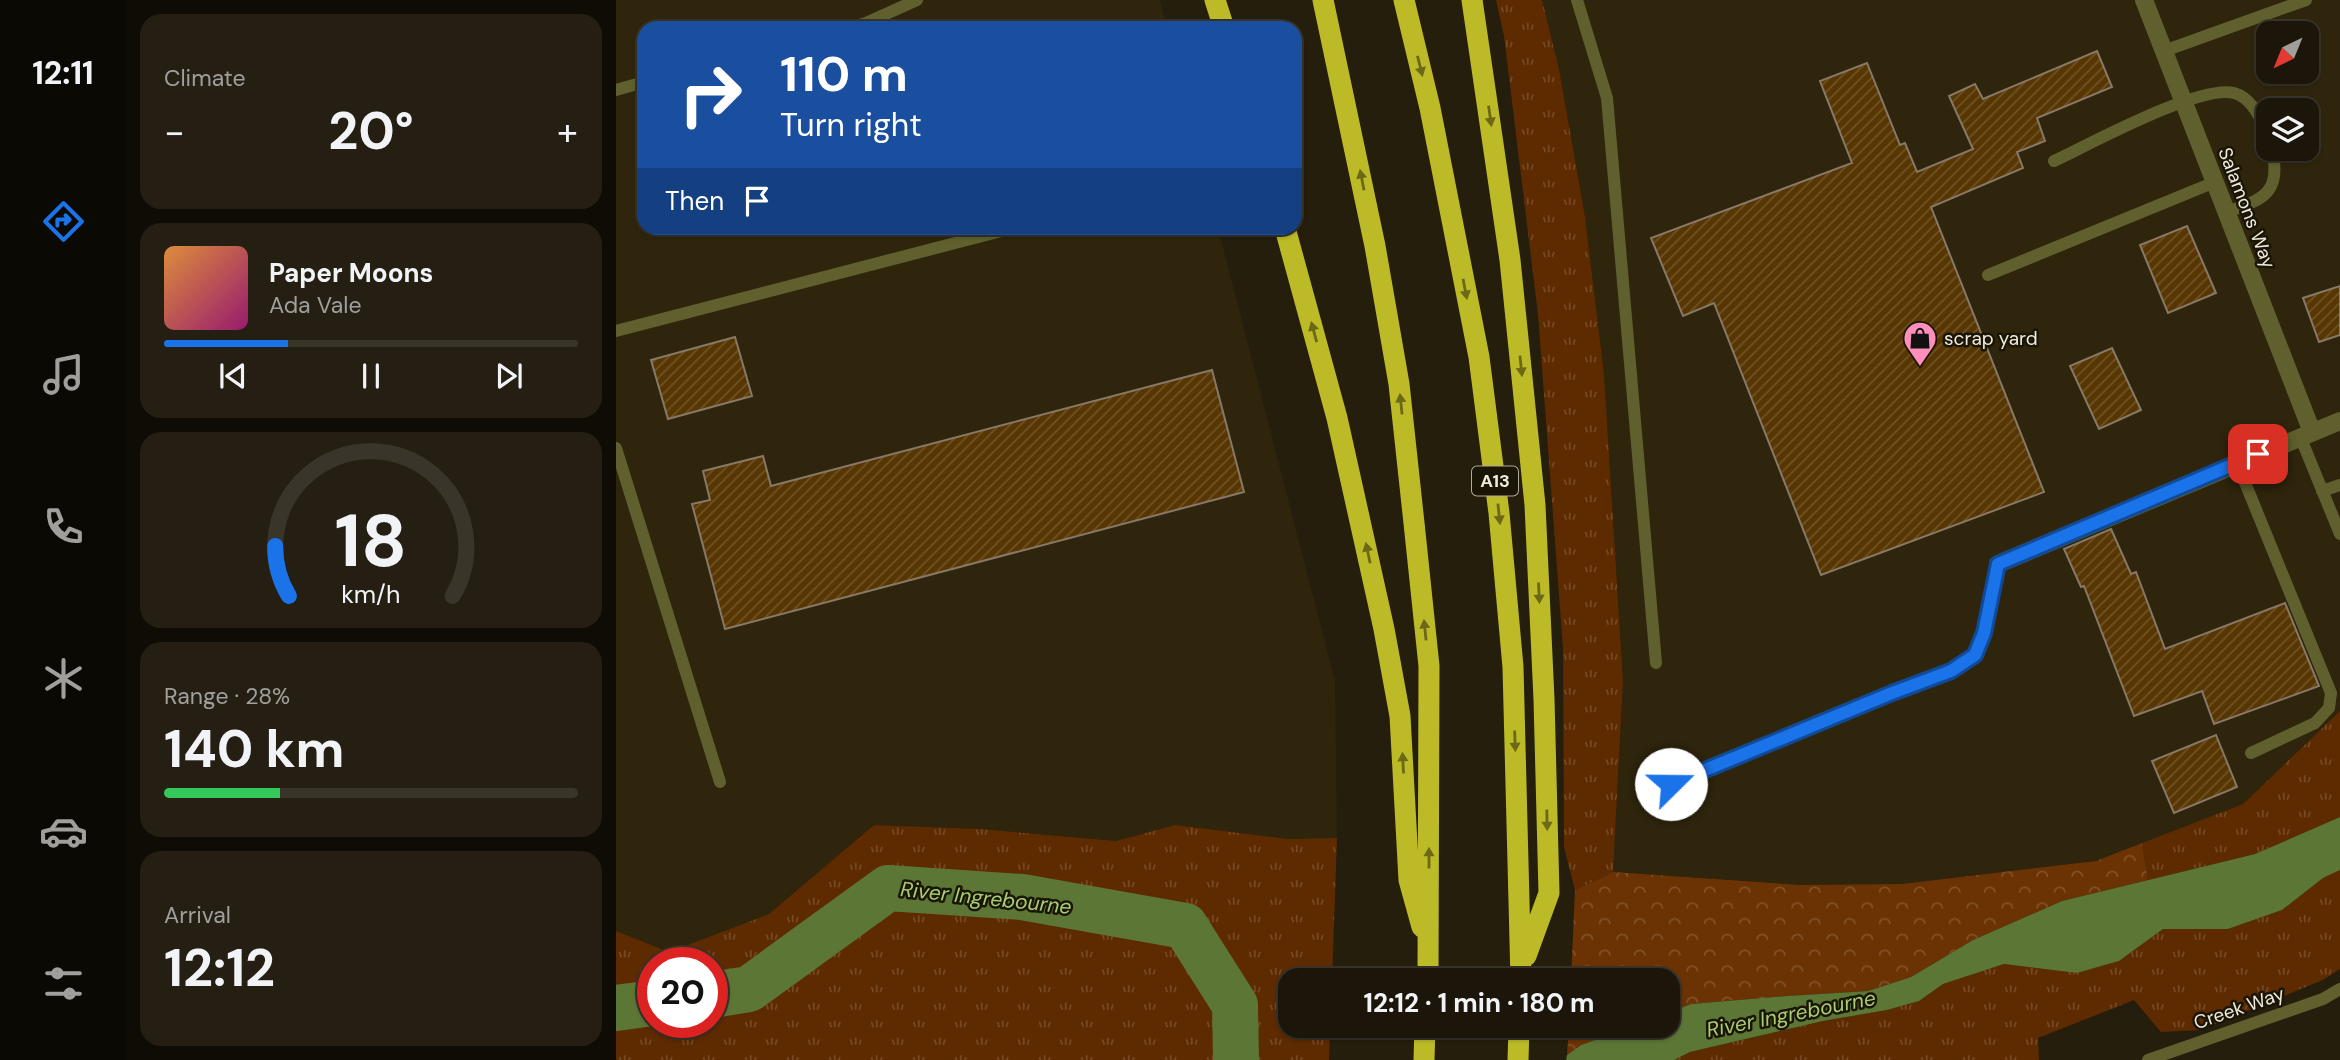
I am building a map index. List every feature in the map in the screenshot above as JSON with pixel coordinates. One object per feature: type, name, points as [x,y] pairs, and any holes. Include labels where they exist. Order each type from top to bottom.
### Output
[{"type":"highway","points":[[1215,0],[1222,21]]},
{"type":"highway","points":[[1323,0],[1375,246],[1399,384],[1415,523],[1429,666],[1428,968]]},
{"type":"highway","name":"A13","points":[[1404,0],[1430,108],[1479,357],[1499,513],[1513,667],[1521,968]]},
{"type":"highway","name":"A13","points":[[1472,0],[1510,260],[1535,505],[1549,893],[1523,968]]},
{"type":"highway","points":[[1288,235],[1338,418],[1381,616],[1400,716],[1409,880],[1429,950]]},
{"type":"highway","points":[[1424,1060],[1425,1038]]},
{"type":"highway","points":[[1518,1060],[1519,1038]]},
{"type":"street","name":"Salamons Way","points":[[2144,0],[2215,182],[2306,434]]},
{"type":"street","points":[[1998,564],[2340,421]]},
{"type":"lane","points":[[870,21],[917,0]]},
{"type":"lane","points":[[1577,0],[1607,98],[1656,663]]},
{"type":"lane","points":[[2164,51],[2306,0]]},
{"type":"lane","points":[[616,90],[637,84]]},
{"type":"lane","points":[[2054,160],[2183,100],[2218,92],[2234,93],[2244,98],[2256,112]]},
{"type":"lane","points":[[2226,212],[2246,205],[2268,191],[2276,176],[2274,161]]},
{"type":"lane","points":[[1988,275],[2215,182]]},
{"type":"lane","points":[[616,331],[986,235]]},
{"type":"lane","points":[[2306,434],[2322,491],[2340,534]]},
{"type":"lane","points":[[616,448],[720,782]]},
{"type":"lane","points":[[2237,463],[2331,693],[2329,708],[2315,723],[2251,752]]},
{"type":"lane","points":[[2322,491],[2340,485]]},
{"type":"lane","points":[[1671,784],[1951,671],[1975,655],[1984,633],[1998,564]]},
{"type":"lane","name":"Creek Way","points":[[2148,1060],[2323,999],[2340,989]]},
{"type":"shaded area","points":[[616,0],[1160,0],[1165,21],[637,21],[637,235],[1220,235],[1335,681],[1337,838],[1288,839],[1175,825],[1116,841],[980,829],[874,825],[769,914],[682,947],[656,947],[616,931]]},
{"type":"shaded area","points":[[1542,0],[2340,0],[2340,711],[2243,804],[2096,861],[1902,884],[1800,885],[1613,872],[1623,681],[1604,374],[1585,217],[1559,69]]},
{"type":"green space","points":[[1496,0],[1542,0],[1559,69],[1585,217],[1604,374],[1623,681],[1613,872],[1575,890],[1564,847],[1563,648],[1538,314],[1504,36]]},
{"type":"green space","points":[[2340,711],[2340,817],[2255,854],[2148,880],[2142,843],[2243,804]]},
{"type":"green space","points":[[874,825],[980,829],[1116,841],[1175,825],[1288,839],[1337,838],[1332,968],[1278,968],[1278,1038],[1330,1038],[1329,1060],[616,1060],[616,931],[656,947],[637,947],[637,1038],[728,1038],[728,947],[682,947],[769,914]]},
{"type":"green space","points":[[2142,843],[2148,880],[2062,901],[1973,940],[1911,977],[1868,991],[1691,1004],[1680,1008],[1680,968],[1572,968],[1575,890],[1613,872],[1800,885],[1902,884],[2096,861]]},
{"type":"green space","points":[[2340,870],[2340,969],[2323,980],[2200,1030],[2161,1032],[2134,1000],[2038,1038],[2039,1060],[1674,1060],[1690,1052],[1919,1001],[1943,984],[2004,964],[2077,973],[2119,961],[2163,929],[2228,929],[2282,910],[2323,878]]},
{"type":"green space","points":[[1568,1038],[1601,1038],[1581,1045],[1567,1055]]},
{"type":"water","points":[[2340,817],[2340,870],[2323,878],[2282,910],[2228,929],[2163,929],[2119,961],[2077,973],[2004,964],[1943,984],[1919,1001],[1690,1052],[1674,1060],[1566,1060],[1567,1055],[1581,1045],[1601,1038],[1680,1038],[1680,1008],[1691,1004],[1868,991],[1911,977],[1973,940],[2062,901],[2255,854]]},
{"type":"building","points":[[2097,51],[2112,87],[2037,118],[2045,141],[2017,152],[2023,168],[1931,207],[2044,492],[1821,575],[1714,303],[1683,316],[1651,238],[1852,163],[1820,81],[1867,63],[1900,145],[1905,143],[1917,172],[1973,149],[1949,96],[1975,84],[1983,99]]},
{"type":"building","points":[[2187,226],[2216,293],[2168,313],[2140,245]]},
{"type":"building","points":[[2340,286],[2340,335],[2319,342],[2303,298]]},
{"type":"building","points":[[735,337],[752,396],[668,419],[651,360]]},
{"type":"building","points":[[2112,348],[2141,410],[2099,429],[2070,366]]},
{"type":"building","points":[[1212,370],[1244,492],[725,629],[692,504],[710,500],[703,471],[763,456],[771,486]]},
{"type":"building","points":[[2111,529],[2131,574],[2136,572],[2165,649],[2285,603],[2319,686],[2214,724],[2202,691],[2134,716],[2084,586],[2081,587],[2064,549]]},
{"type":"building","points":[[2216,735],[2237,787],[2174,813],[2152,761]]},
{"type":"waterway","name":"River Ingrebourne","points":[[728,992],[749,989],[888,888],[1022,897],[1185,926],[1235,1005],[1236,1060]]},
{"type":"waterway","name":"River Ingrebourne","points":[[616,1008],[637,1005]]},
{"type":"place","name":"scrap yard","points":[[1920,368]]},
{"type":"route","points":[[1671,784],[1951,671],[1975,655],[1984,633],[1998,564],[2258,454]]}]
